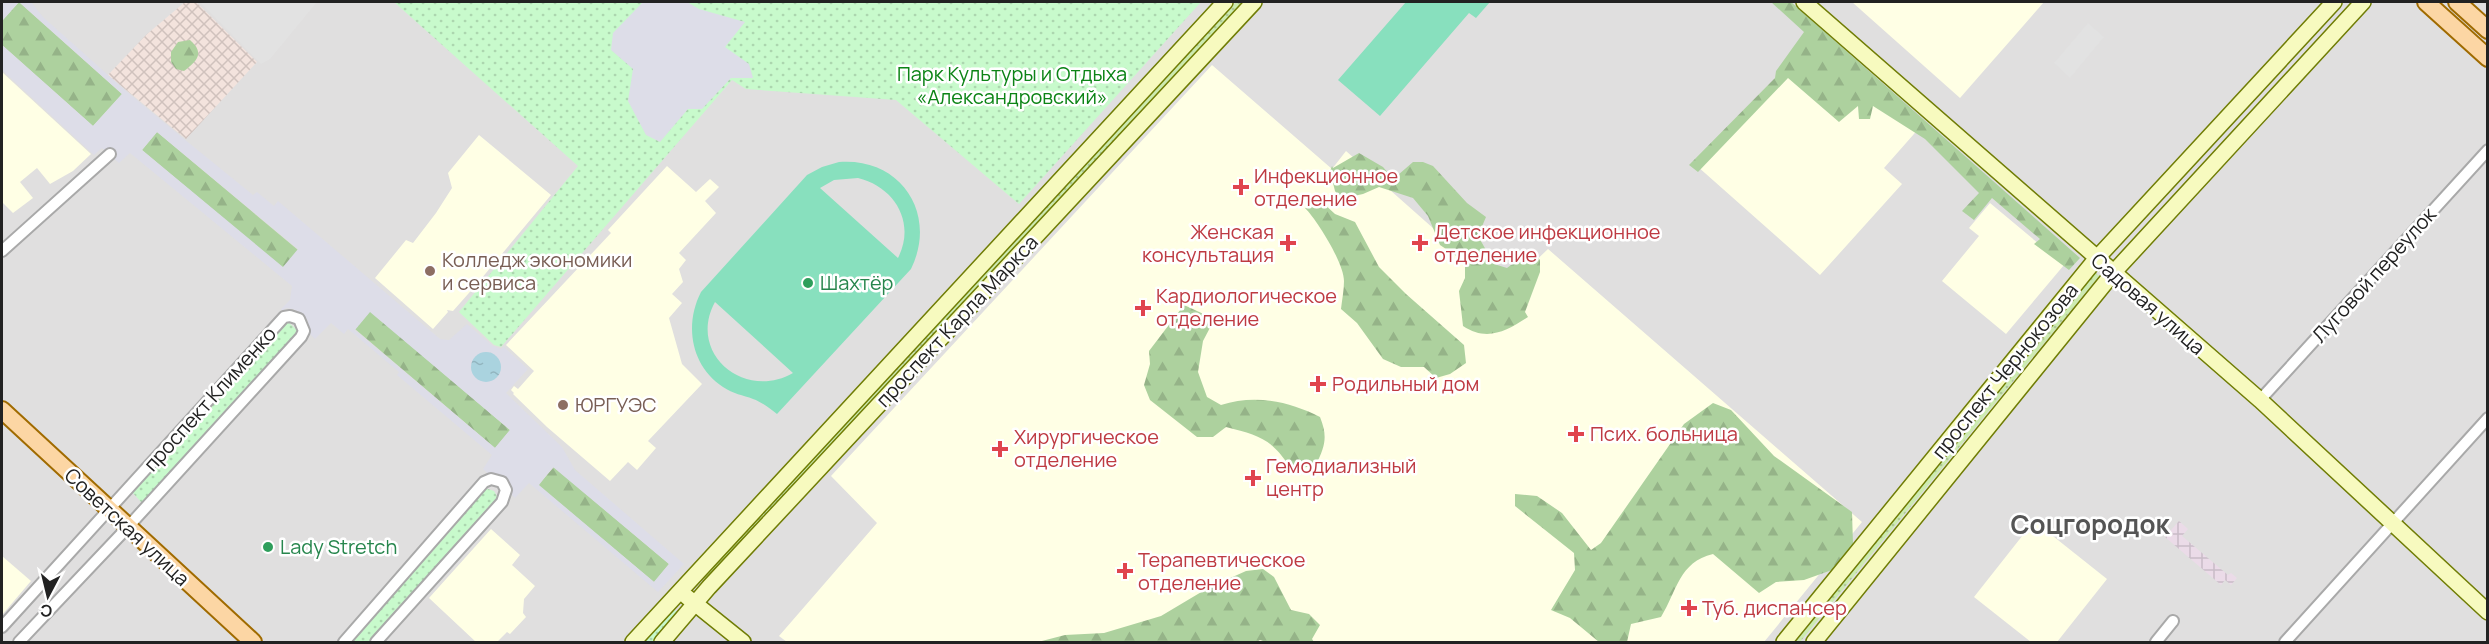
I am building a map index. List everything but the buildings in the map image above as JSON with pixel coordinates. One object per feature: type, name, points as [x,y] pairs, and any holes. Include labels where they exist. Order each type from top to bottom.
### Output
[{"type":"main road","points":[[2426,2],[2487,58]]},
{"type":"main road","points":[[2457,2],[2487,30]]},
{"type":"main road","name":"Советская улица","points":[[2,410],[127,528],[253,642]]},
{"type":"street","name":"проспект Карла Маркса","points":[[633,642],[1225,2]]},
{"type":"street","name":"проспект Карла Маркса","points":[[662,642],[695,603],[1254,2]]},
{"type":"street","name":"Садовая улица","points":[[1804,2],[2260,400],[2487,612]]},
{"type":"street","name":"проспект Чернокозова","points":[[1784,642],[2096,259],[2334,2]]},
{"type":"street","name":"проспект Чернокозова","points":[[1814,642],[2114,272],[2363,2]]},
{"type":"street","name":"Луговой переулок","points":[[2260,400],[2487,150]]},
{"type":"street","points":[[2,251],[110,154]]},
{"type":"street","name":"проспект Клименко","points":[[2,627],[284,317],[299,319],[304,331],[301,336],[127,528],[19,642]]},
{"type":"street","points":[[2285,642],[2487,418]]},
{"type":"street","points":[[344,642],[484,482],[491,479],[502,482],[506,490],[502,502],[376,642]]},
{"type":"street","points":[[680,591],[743,642]]},
{"type":"street","points":[[2156,642],[2174,621]]},
{"type":"shaded area","points":[[2,2],[2487,2],[2487,642],[2,642]]},
{"type":"shaded area","points":[[2,2],[19,2],[2,21]]},
{"type":"shaded area","points":[[19,2],[31,2],[43,17],[184,139],[253,195],[257,192],[274,206],[278,201],[440,339],[449,340],[467,324],[493,346],[501,349],[504,347],[528,369],[506,393],[562,447],[575,470],[684,564],[658,592],[529,483],[515,498],[483,469],[492,455],[397,375],[399,372],[348,329],[344,334],[331,323],[315,339],[308,332],[308,321],[303,314],[293,309],[286,308],[283,311],[281,309],[290,300],[292,286],[130,153],[119,163],[102,148],[94,155],[2,70],[2,45],[93,126],[122,94]],"holes":[[[157,132],[298,249],[283,267],[142,150]],[[370,312],[510,430],[495,448],[355,330]],[[553,467],[669,564],[654,582],[539,485]]]},
{"type":"shaded area","points":[[185,2],[196,2],[257,62],[186,139],[108,75],[146,35]]},
{"type":"shaded area","points":[[200,2],[317,2],[270,59],[261,64]]},
{"type":"shaded area","points":[[643,2],[687,2],[699,9],[745,22],[725,47],[749,64],[753,78],[731,78],[702,109],[688,109],[660,142],[646,135],[628,101],[633,69],[611,50],[613,33]]},
{"type":"shaded area","points":[[1852,2],[2044,2],[1960,98]]},
{"type":"shaded area","points":[[2088,23],[2104,37],[2070,78],[2054,63]]},
{"type":"shaded area","points":[[1817,33],[1921,126],[1884,168],[1902,184],[1820,275],[1697,166]]},
{"type":"shaded area","points":[[1212,65],[1332,169],[1346,151],[1504,291],[1548,249],[1862,522],[1764,642],[787,642],[779,636],[877,523],[831,476]]},
{"type":"shaded area","points":[[2,72],[91,154],[73,171],[50,184],[37,168],[20,182],[33,198],[13,213],[2,202]]},
{"type":"shaded area","points":[[479,135],[551,195],[476,285],[453,311],[447,310],[448,312],[433,329],[375,278],[406,240],[413,243],[436,213],[452,188],[448,173]]},
{"type":"shaded area","points":[[667,166],[696,192],[710,179],[719,187],[705,201],[716,213],[679,253],[686,260],[679,269],[683,282],[672,294],[682,303],[669,318],[682,364],[702,384],[648,441],[656,448],[637,470],[628,462],[610,481],[547,427],[513,394],[511,390],[514,386],[518,389],[534,371],[506,345],[611,233],[608,230]]},
{"type":"shaded area","points":[[1990,203],[2064,265],[2006,334],[1942,281],[1979,236],[1969,228]]},
{"type":"shaded area","points":[[2034,521],[2107,579],[2057,642],[2031,642],[1974,597]]},
{"type":"shaded area","points":[[2179,521],[2188,529],[2182,536],[2228,575],[2231,573],[2237,578],[2231,585],[2225,580],[2221,585],[2165,537]]},
{"type":"shaded area","points":[[491,529],[520,555],[512,565],[535,586],[524,599],[523,613],[526,617],[510,634],[507,632],[497,642],[476,642],[429,598]]},
{"type":"shaded area","points":[[2,556],[31,581],[2,615]]},
{"type":"green space","points":[[19,2],[122,94],[93,126],[2,45],[2,21]]},
{"type":"green space","name":"Парк Культуры и Отдыха «Александровский»","points":[[394,2],[1201,2],[1019,204],[896,100],[746,89],[732,80],[501,347],[494,345],[459,312],[578,166]]},
{"type":"green space","points":[[1236,2],[1244,2],[707,581],[703,576]]},
{"type":"green space","points":[[1406,2],[1490,2],[1476,18],[1469,13],[1380,116],[1338,80]]},
{"type":"green space","points":[[1771,2],[1791,2],[2080,258],[2069,270],[2034,244],[2040,239],[1992,198],[1974,220],[1962,211],[1979,193],[1925,139],[1873,106],[1870,119],[1859,119],[1858,106],[1839,122],[1788,78],[1698,172],[1689,165],[1775,78],[1776,71],[1804,32]]},
{"type":"green space","points":[[190,40],[197,49],[198,57],[184,71],[176,69],[171,62],[171,52],[178,42]]},
{"type":"green space","points":[[157,132],[298,250],[283,268],[142,150]]},
{"type":"green space","points":[[1359,153],[1383,167],[1389,174],[1398,175],[1413,162],[1423,162],[1433,166],[1467,203],[1486,217],[1478,236],[1494,264],[1507,268],[1531,250],[1540,260],[1540,272],[1525,312],[1528,317],[1497,333],[1480,333],[1463,326],[1459,291],[1465,278],[1465,266],[1458,257],[1440,245],[1428,216],[1413,198],[1379,187],[1363,194],[1340,199],[1335,191],[1330,171],[1332,166],[1333,168]]},
{"type":"green space","points":[[839,162],[861,163],[880,169],[896,179],[908,193],[916,210],[920,228],[918,248],[911,269],[777,414],[756,400],[734,393],[712,378],[697,356],[692,331],[693,318],[701,292],[807,175]],"holes":[[[858,178],[882,189],[899,208],[905,232],[898,258],[820,188],[834,180]],[[715,302],[793,373],[774,380],[756,381],[739,376],[725,367],[714,354],[708,339],[708,321]]]},
{"type":"green space","points":[[1323,203],[1335,214],[1355,222],[1379,267],[1464,345],[1466,363],[1450,374],[1436,378],[1424,367],[1401,367],[1383,359],[1357,323],[1341,309],[1344,281],[1340,264],[1323,232],[1305,208]]},
{"type":"green space","points":[[2095,272],[2099,276],[1800,642],[1792,642]]},
{"type":"green space","points":[[1184,305],[1210,317],[1213,322],[1203,341],[1198,372],[1207,397],[1221,405],[1246,400],[1284,403],[1320,417],[1324,430],[1324,441],[1316,465],[1302,468],[1289,466],[1269,443],[1226,427],[1213,437],[1197,437],[1150,400],[1144,385],[1150,364],[1149,351]]},
{"type":"green space","points":[[370,311],[510,430],[495,448],[355,329]]},
{"type":"green space","points":[[288,322],[298,331],[142,503],[132,492]]},
{"type":"green space","points":[[1713,403],[1731,410],[1774,456],[1852,512],[1853,544],[1832,570],[1804,580],[1776,582],[1759,593],[1713,554],[1702,558],[1693,564],[1680,579],[1661,617],[1631,624],[1627,642],[1599,642],[1570,618],[1551,610],[1575,570],[1574,553],[1515,506],[1515,494],[1537,496],[1562,513],[1591,550],[1601,543],[1684,424]]},
{"type":"green space","points":[[554,467],[669,564],[654,582],[538,485]]},
{"type":"green space","points":[[485,488],[494,491],[498,498],[373,642],[346,642]]},
{"type":"green space","points":[[1263,569],[1274,577],[1291,610],[1309,614],[1320,625],[1312,639],[1314,642],[1260,640],[1257,642],[1038,642],[1065,635],[1104,633],[1161,616],[1208,588],[1246,571]]},
{"type":"green space","points":[[671,607],[680,614],[655,642],[640,642]]},
{"type":"water","points":[[486,352],[497,356],[501,367],[497,378],[486,382],[475,378],[471,367],[475,356]]},
{"type":"place","name":"Инфекционное отделение","points":[[1241,187]]},
{"type":"place","name":"Женская консультация","points":[[1288,243]]},
{"type":"place","name":"Детское инфекционное отделение","points":[[1420,243]]},
{"type":"place","name":"Колледж экономики и сервиса","points":[[430,271]]},
{"type":"place","name":"Шахтёр","points":[[808,283]]},
{"type":"place","name":"Кардиологическое отделение","points":[[1143,308]]},
{"type":"place","name":"Родильный дом","points":[[1318,384]]},
{"type":"place","name":"ЮРГУЭС","points":[[563,405]]},
{"type":"place","name":"Псих. больница","points":[[1576,434]]},
{"type":"place","name":"Хирургическое отделение","points":[[1000,449]]},
{"type":"place","name":"Гемодиализный центр","points":[[1253,478]]},
{"type":"place","name":"Lady Stretch","points":[[268,547]]},
{"type":"place","name":"Терапевтическое отделение","points":[[1125,571]]},
{"type":"place","name":"Туб. диспансер","points":[[1689,608]]},
{"type":"district","name":"Соцгородок","points":[[2090,525]]}]
